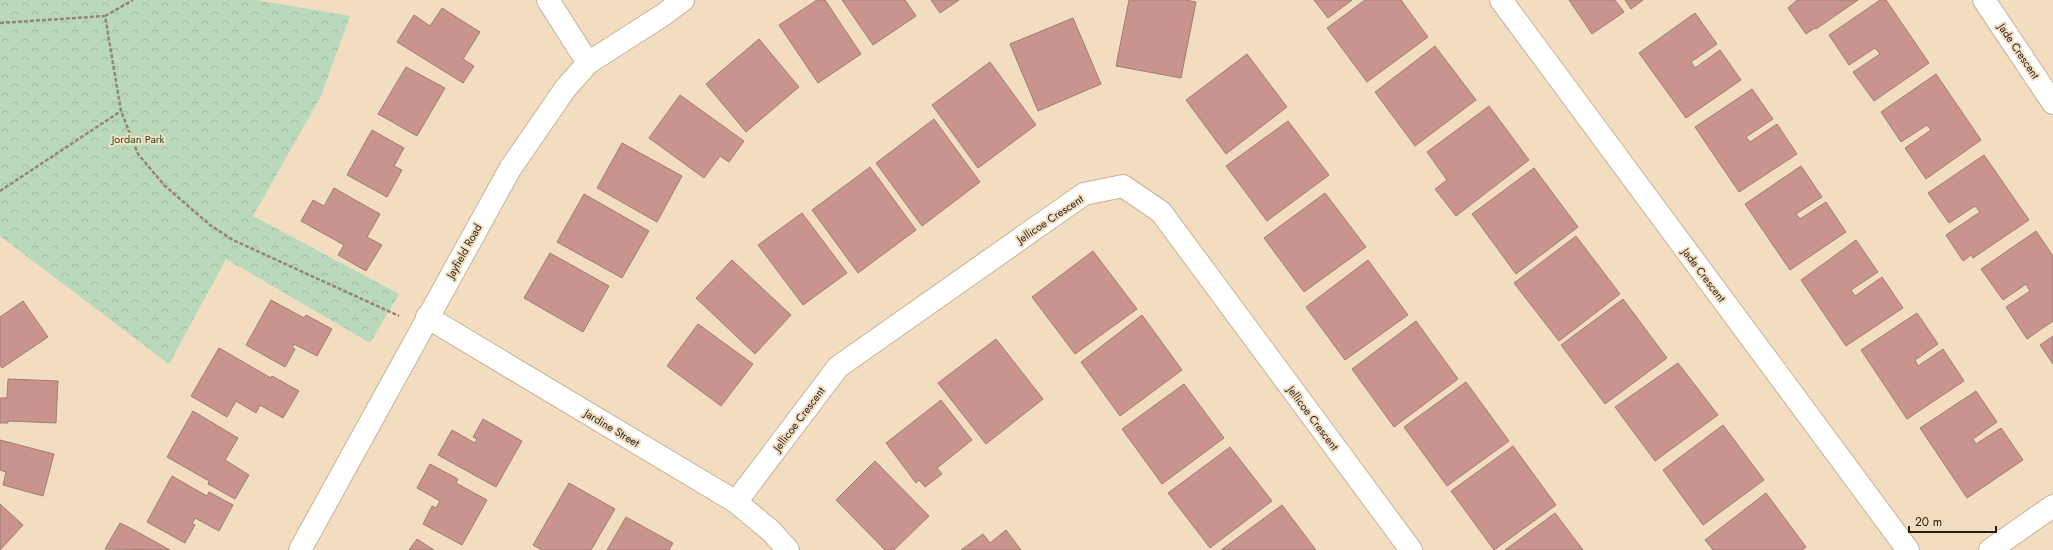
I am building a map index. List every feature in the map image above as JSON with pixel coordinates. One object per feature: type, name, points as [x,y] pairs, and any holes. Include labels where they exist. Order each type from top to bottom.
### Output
[{"type":"street","points":[[548,0],[588,63]]},
{"type":"street","name":"Jayfield Road","points":[[300,550],[427,317],[510,169],[565,89],[588,63],[663,15],[683,0]]},
{"type":"street","name":"Jade Crescent","points":[[1501,0],[1908,550]]},
{"type":"street","name":"Jade Crescent","points":[[1984,0],[2053,103]]},
{"type":"street","name":"Jellicoe Crescent","points":[[736,502],[838,367],[1084,194],[1123,186],[1161,212],[1411,550]]},
{"type":"street","name":"Jardine Street","points":[[427,317],[736,502],[771,531],[788,550]]},
{"type":"street","points":[[1990,550],[2053,506]]},
{"type":"path","points":[[0,23],[104,16],[133,0]]},
{"type":"path","points":[[104,16],[121,111],[138,154],[165,186],[210,225],[233,240],[401,317],[427,317]]},
{"type":"path","points":[[0,190],[121,111]]},
{"type":"green space","name":"Jordan Park","points":[[0,0],[256,0],[350,16],[321,96],[253,216],[399,294],[370,343],[226,259],[169,364],[0,236]]},
{"type":"building","points":[[817,0],[825,0],[861,54],[818,83],[779,25]]},
{"type":"building","points":[[842,0],[905,0],[916,16],[873,45]]},
{"type":"building","points":[[931,0],[959,0],[940,13]]},
{"type":"building","points":[[1129,0],[1186,0],[1196,2],[1181,78],[1116,66]]},
{"type":"building","points":[[1314,0],[1352,0],[1328,18]]},
{"type":"building","points":[[1365,0],[1401,0],[1428,37],[1367,82],[1327,28]]},
{"type":"building","points":[[1569,0],[1615,0],[1624,12],[1592,34]]},
{"type":"building","points":[[1625,0],[1643,0],[1631,9]]},
{"type":"building","points":[[1797,0],[1858,0],[1816,29],[1815,28],[1806,34],[1788,8]]},
{"type":"building","points":[[1880,0],[1886,0],[1929,63],[1874,101],[1853,72],[1880,54],[1875,48],[1849,65],[1829,35]]},
{"type":"building","points":[[442,8],[480,32],[463,59],[474,66],[463,83],[397,42],[414,15],[430,26]]},
{"type":"building","points":[[1695,13],[1717,44],[1691,62],[1695,68],[1720,50],[1741,80],[1686,118],[1639,53]]},
{"type":"building","points":[[1073,18],[1101,84],[1038,111],[1010,44]]},
{"type":"building","points":[[759,39],[799,87],[746,132],[706,84]]},
{"type":"building","points":[[1435,46],[1476,100],[1415,146],[1375,92]]},
{"type":"building","points":[[1247,54],[1287,107],[1226,154],[1186,100]]},
{"type":"building","points":[[990,62],[1036,125],[978,168],[932,105]]},
{"type":"building","points":[[406,67],[445,88],[417,136],[378,114]]},
{"type":"building","points":[[1936,74],[1981,140],[1926,179],[1905,148],[1931,130],[1927,125],[1901,142],[1881,112]]},
{"type":"building","points":[[1752,89],[1773,119],[1746,137],[1750,142],[1777,124],[1797,154],[1739,192],[1695,127]]},
{"type":"building","points":[[680,95],[744,141],[729,162],[720,156],[704,178],[649,138]]},
{"type":"building","points":[[1489,106],[1529,160],[1456,216],[1435,189],[1447,180],[1427,152]]},
{"type":"building","points":[[934,119],[980,182],[922,226],[876,163]]},
{"type":"building","points":[[1288,121],[1329,175],[1267,221],[1226,166]]},
{"type":"building","points":[[372,130],[404,148],[394,166],[402,170],[387,197],[347,175]]},
{"type":"building","points":[[622,143],[682,176],[657,222],[597,188]]},
{"type":"building","points":[[1984,155],[2029,220],[1973,258],[1971,255],[1963,261],[1946,235],[1980,212],[1975,206],[1949,223],[1928,193]]},
{"type":"building","points":[[1801,166],[1822,197],[1796,214],[1800,219],[1826,202],[1846,232],[1790,270],[1745,204]]},
{"type":"building","points":[[870,167],[916,230],[858,273],[812,210]]},
{"type":"building","points":[[1534,168],[1578,227],[1516,274],[1472,214]]},
{"type":"building","points":[[334,188],[380,214],[367,237],[382,245],[366,271],[338,255],[344,245],[301,221],[313,200],[324,206]]},
{"type":"building","points":[[1325,193],[1366,247],[1304,292],[1264,238]]},
{"type":"building","points":[[584,194],[649,231],[622,278],[557,242]]},
{"type":"building","points":[[802,213],[847,273],[803,305],[758,245]]},
{"type":"building","points":[[2036,231],[2053,256],[2053,321],[2027,339],[2006,307],[2030,291],[2026,284],[2003,300],[1981,269]]},
{"type":"building","points":[[1576,236],[1620,294],[1559,341],[1514,283]]},
{"type":"building","points":[[1856,240],[1878,272],[1851,290],[1855,296],[1882,277],[1903,308],[1846,346],[1801,280]]},
{"type":"building","points":[[1093,251],[1137,309],[1075,354],[1032,297]]},
{"type":"building","points":[[550,253],[609,286],[583,332],[524,298]]},
{"type":"building","points":[[732,260],[791,315],[755,354],[696,298]]},
{"type":"building","points":[[1368,260],[1408,315],[1345,360],[1306,307]]},
{"type":"building","points":[[1623,299],[1667,358],[1605,404],[1561,345]]},
{"type":"building","points":[[271,300],[304,318],[306,315],[332,329],[317,356],[294,344],[292,348],[295,349],[285,367],[246,345]]},
{"type":"building","points":[[23,301],[48,337],[2,368],[0,365],[0,317]]},
{"type":"building","points":[[1917,313],[1938,344],[1915,360],[1918,366],[1943,349],[1964,381],[1907,419],[1861,350]]},
{"type":"building","points":[[1142,315],[1182,370],[1120,416],[1081,362]]},
{"type":"building","points":[[1416,321],[1458,379],[1394,427],[1352,369]]},
{"type":"building","points":[[698,324],[753,364],[721,406],[667,366]]},
{"type":"building","points":[[2053,336],[2053,364],[2040,345]]},
{"type":"building","points":[[996,339],[1043,399],[986,444],[938,383]]},
{"type":"building","points":[[219,348],[271,378],[272,376],[299,391],[283,418],[260,405],[256,413],[236,401],[227,417],[191,396]]},
{"type":"building","points":[[1678,363],[1718,415],[1655,461],[1615,407]]},
{"type":"building","points":[[8,379],[58,381],[56,423],[8,421],[8,423],[0,423],[0,398],[7,398]]},
{"type":"building","points":[[1466,382],[1509,441],[1447,486],[1404,427]]},
{"type":"building","points":[[1184,384],[1224,438],[1162,484],[1122,429]]},
{"type":"building","points":[[1976,391],[1997,422],[1973,439],[1976,444],[2001,428],[2023,460],[1967,498],[1920,428]]},
{"type":"building","points":[[941,400],[972,440],[937,468],[942,474],[925,487],[919,480],[916,483],[886,443]]},
{"type":"building","points":[[193,411],[238,438],[225,460],[249,475],[235,499],[208,484],[209,481],[167,457]]},
{"type":"building","points":[[483,419],[522,441],[496,487],[438,455],[452,430],[475,443],[477,439],[473,437]]},
{"type":"building","points":[[1723,425],[1764,480],[1703,525],[1663,470]]},
{"type":"building","points":[[0,440],[54,454],[43,496],[3,485],[6,472],[0,470]]},
{"type":"building","points":[[1513,446],[1556,505],[1494,550],[1451,491]]},
{"type":"building","points":[[1230,447],[1272,501],[1210,548],[1168,493]]},
{"type":"building","points":[[875,461],[929,516],[894,550],[885,550],[836,500]]},
{"type":"building","points":[[430,464],[458,479],[456,483],[487,500],[462,545],[423,524],[432,506],[436,508],[440,501],[417,488]]},
{"type":"building","points":[[172,476],[207,496],[209,492],[233,505],[219,531],[195,518],[192,524],[195,525],[185,543],[147,522]]},
{"type":"building","points":[[569,483],[615,509],[591,550],[542,550],[533,545]]},
{"type":"building","points":[[1766,493],[1806,547],[1802,550],[1713,550],[1705,540]]},
{"type":"building","points":[[0,504],[23,525],[0,550]]},
{"type":"building","points":[[1282,505],[1316,550],[1221,550]]},
{"type":"building","points":[[1555,513],[1583,550],[1505,550]]},
{"type":"building","points":[[626,517],[673,543],[669,550],[607,550]]},
{"type":"building","points":[[120,523],[134,530],[170,550],[105,549]]},
{"type":"building","points":[[1006,530],[1021,550],[961,550],[983,534],[990,543]]},
{"type":"building","points":[[417,539],[434,550],[409,550]]}]
